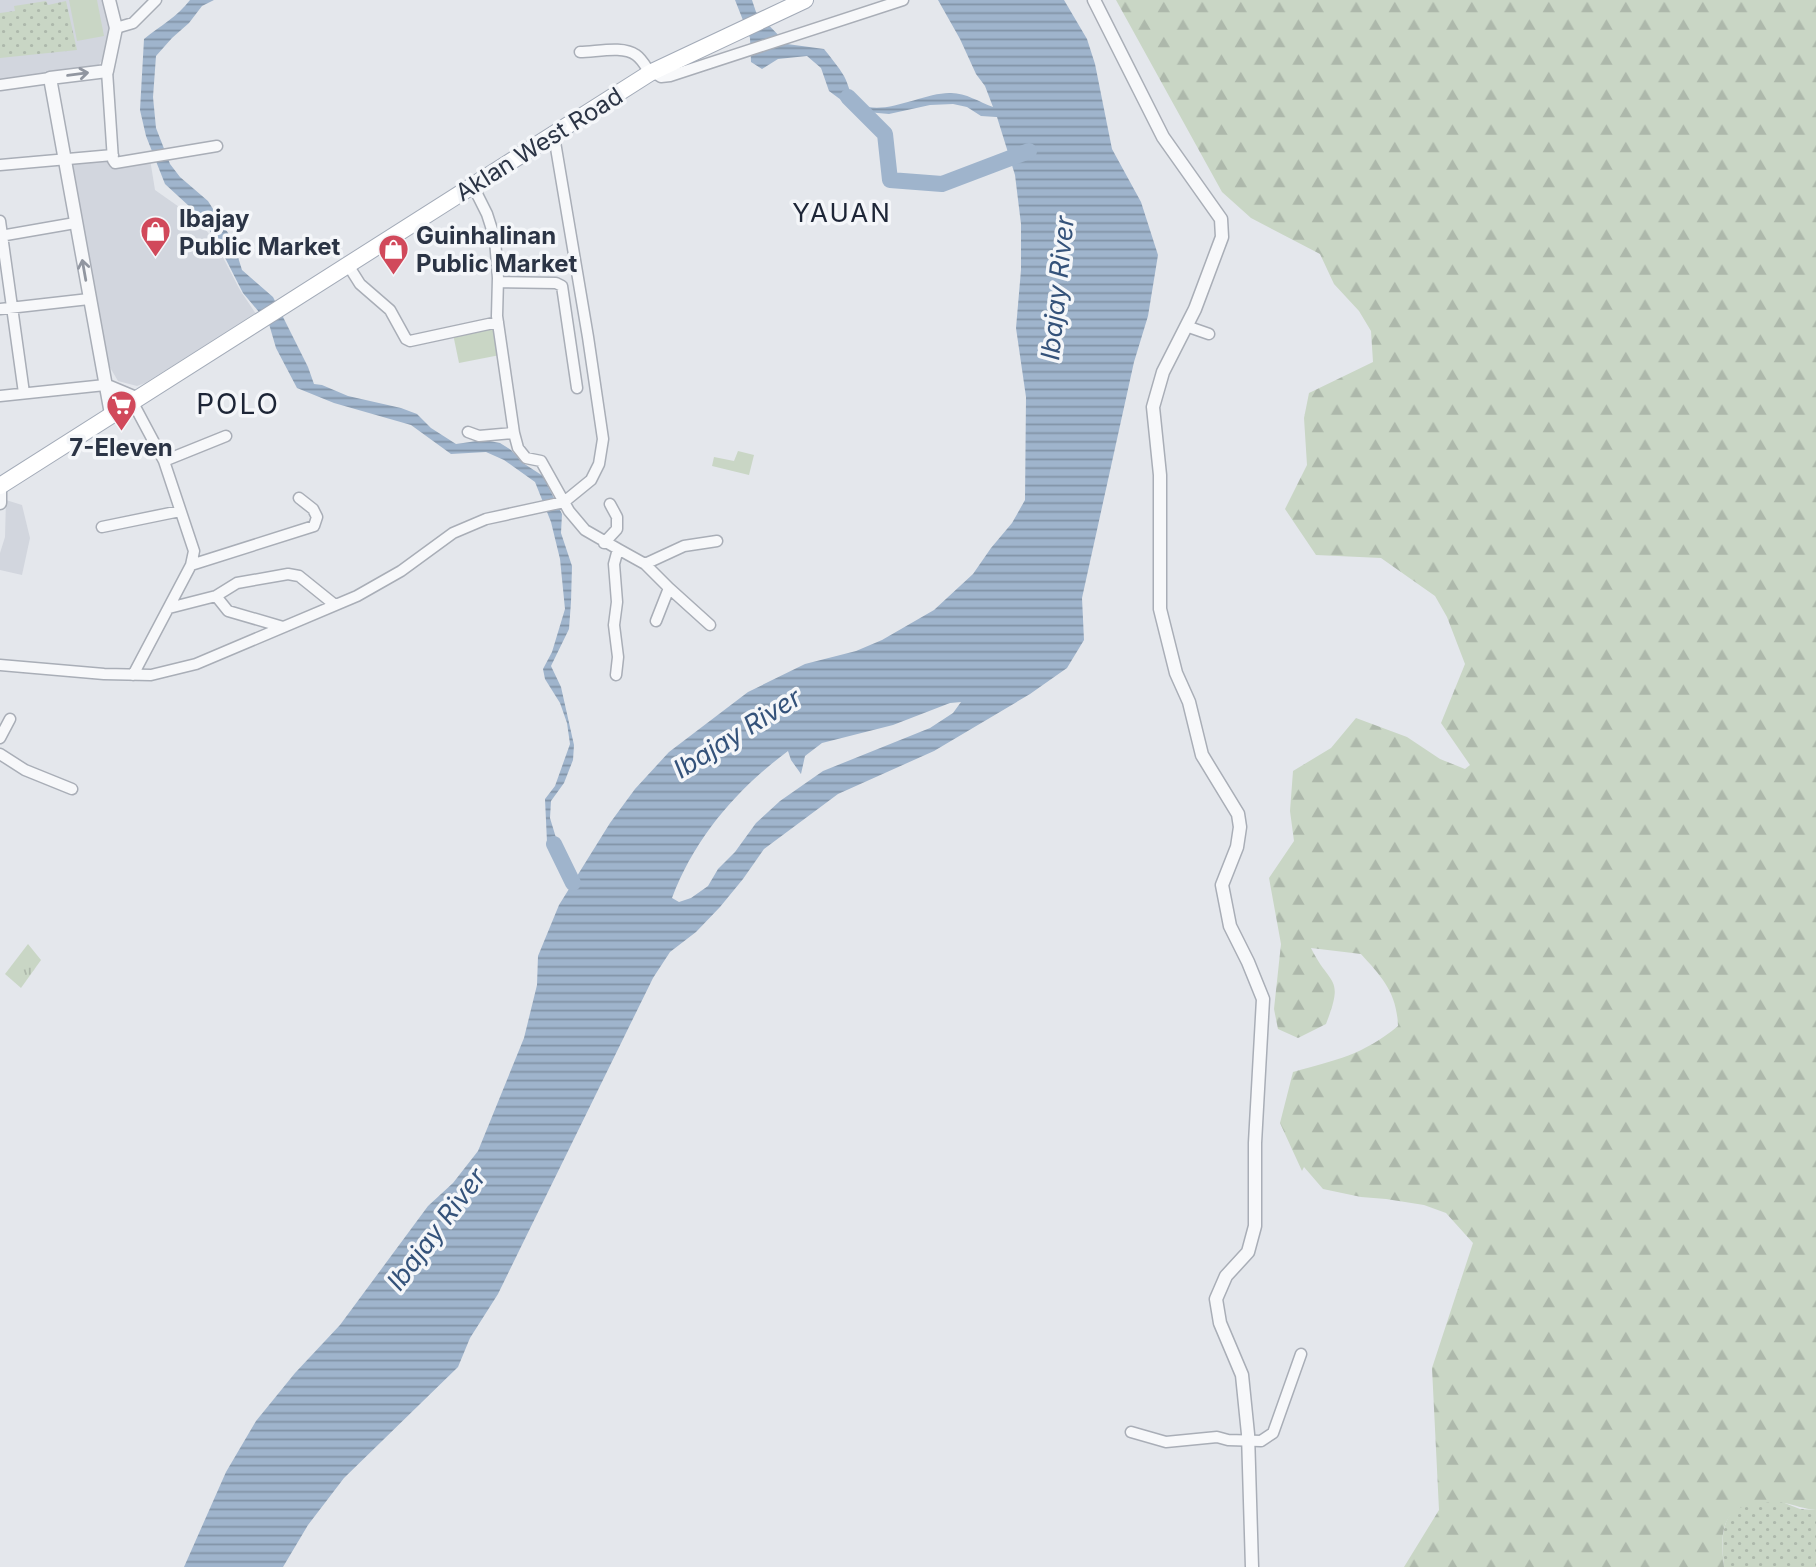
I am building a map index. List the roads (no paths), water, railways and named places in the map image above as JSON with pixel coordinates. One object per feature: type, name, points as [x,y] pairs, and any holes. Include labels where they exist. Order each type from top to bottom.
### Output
[{"type":"main road","name":"Aklan West Road","points":[[0,486],[651,73],[805,0]]},
{"type":"street","points":[[109,0],[116,28],[107,71],[113,155],[116,163],[217,146]]},
{"type":"street","points":[[116,28],[134,23],[156,0]]},
{"type":"street","points":[[580,52],[631,52],[651,73],[661,77],[670,76],[903,0]]},
{"type":"street","points":[[1094,0],[1163,137],[1221,219],[1222,237],[1186,326],[1163,372],[1153,407],[1160,475],[1160,609],[1176,673],[1189,702],[1202,755],[1238,814],[1240,827],[1237,847],[1222,885],[1230,926],[1263,999],[1255,1143],[1255,1226],[1248,1252],[1226,1276],[1216,1299],[1220,1323],[1242,1375],[1254,1564]]},
{"type":"street","points":[[0,85],[107,71]]},
{"type":"street","points":[[50,78],[111,414]]},
{"type":"street","points":[[0,666],[151,675],[196,664],[357,596],[401,571],[453,533],[486,519],[564,502],[591,480],[599,464],[603,439],[554,136]]},
{"type":"street","points":[[0,165],[113,155]]},
{"type":"street","points":[[473,186],[487,214],[495,239],[498,322],[514,433],[522,455],[541,461],[564,502],[585,530],[645,564],[710,625]]},
{"type":"street","points":[[0,221],[6,308],[24,393]]},
{"type":"street","points":[[1,236],[75,223]]},
{"type":"street","points":[[348,265],[360,284],[390,310],[406,339],[410,341],[498,322]]},
{"type":"street","points":[[498,282],[556,283],[562,286],[577,388]]},
{"type":"street","points":[[6,308],[89,299]]},
{"type":"street","points":[[1186,326],[1209,334]]},
{"type":"street","points":[[0,396],[105,385],[134,400],[164,461],[194,551],[191,565],[133,675]]},
{"type":"street","points":[[468,432],[479,436],[514,433]]},
{"type":"street","points":[[164,461],[226,436]]},
{"type":"street","points":[[0,486],[0,503]]},
{"type":"street","points":[[191,565],[314,526],[317,517],[313,509],[299,498]]},
{"type":"street","points":[[604,543],[617,529],[617,517],[610,504]]},
{"type":"street","points":[[102,527],[180,511]]},
{"type":"street","points":[[645,564],[684,546],[717,541]]},
{"type":"street","points":[[617,676],[614,564],[618,549]]},
{"type":"street","points":[[169,608],[216,596],[237,583],[288,574],[299,576],[335,605]]},
{"type":"street","points":[[656,621],[669,589]]},
{"type":"street","points":[[216,596],[228,611],[283,627]]},
{"type":"street","points":[[0,738],[10,719]]},
{"type":"street","points":[[0,754],[25,770],[72,789]]},
{"type":"street","points":[[1130,1432],[1166,1443],[1217,1437],[1261,1441],[1273,1433],[1301,1354]]},
{"type":"water","points":[[190,0],[214,0],[202,6],[156,56],[153,97],[156,128],[170,164],[180,177],[208,201],[233,241],[242,270],[273,297],[314,384],[417,414],[431,428],[456,444],[484,440],[500,443],[543,476],[562,514],[561,533],[572,566],[571,602],[569,629],[551,666],[561,687],[574,745],[573,760],[564,783],[551,801],[550,818],[563,861],[561,864],[547,842],[545,799],[555,786],[570,744],[560,703],[545,679],[543,669],[552,652],[565,609],[560,559],[551,522],[535,482],[504,460],[486,452],[451,454],[411,425],[334,403],[297,388],[276,348],[269,324],[243,293],[202,218],[165,184],[146,136],[140,110],[144,39]]},
{"type":"water","name":"Ibajay River","points":[[735,0],[752,0],[756,12],[787,44],[824,49],[844,76],[857,101],[870,107],[881,108],[951,93],[967,96],[993,107],[985,86],[976,74],[938,0],[1064,0],[1087,39],[1095,64],[1112,149],[1141,202],[1158,255],[1148,316],[1134,362],[1082,598],[1084,640],[1067,668],[1030,694],[934,751],[838,794],[764,849],[720,907],[696,932],[670,952],[653,978],[498,1294],[470,1338],[458,1367],[344,1478],[308,1525],[283,1567],[184,1567],[226,1472],[256,1421],[295,1373],[340,1325],[428,1206],[453,1183],[478,1151],[524,1038],[537,985],[538,956],[559,905],[610,823],[635,789],[669,752],[748,692],[805,664],[856,651],[882,640],[934,610],[973,574],[1012,523],[1025,500],[1026,397],[1016,328],[1021,270],[1021,224],[1015,175],[997,117],[981,116],[967,107],[953,104],[930,105],[889,114],[856,111],[829,91],[821,68],[807,56],[778,59],[762,69],[751,62],[750,38]],"holes":[[[961,702],[953,713],[930,728],[823,771],[780,801],[756,823],[735,852],[718,869],[708,886],[691,898],[679,902],[672,898],[681,876],[705,835],[735,798],[788,751],[801,774],[805,756],[822,743],[893,725],[950,703]]]},
{"type":"waterway","points":[[848,97],[885,134],[890,180],[942,184],[1029,151]]},
{"type":"waterway","points":[[554,844],[573,883]]},
{"type":"place","name":"Ibajay Public Market","points":[[156,259]]},
{"type":"place","name":"Guinhalinan Public Market","points":[[393,276]]},
{"type":"place","name":"7-Eleven","points":[[121,432]]},
{"type":"district","name":"YAUAN","points":[[842,212]]},
{"type":"district","name":"POLO","points":[[238,404]]}]
